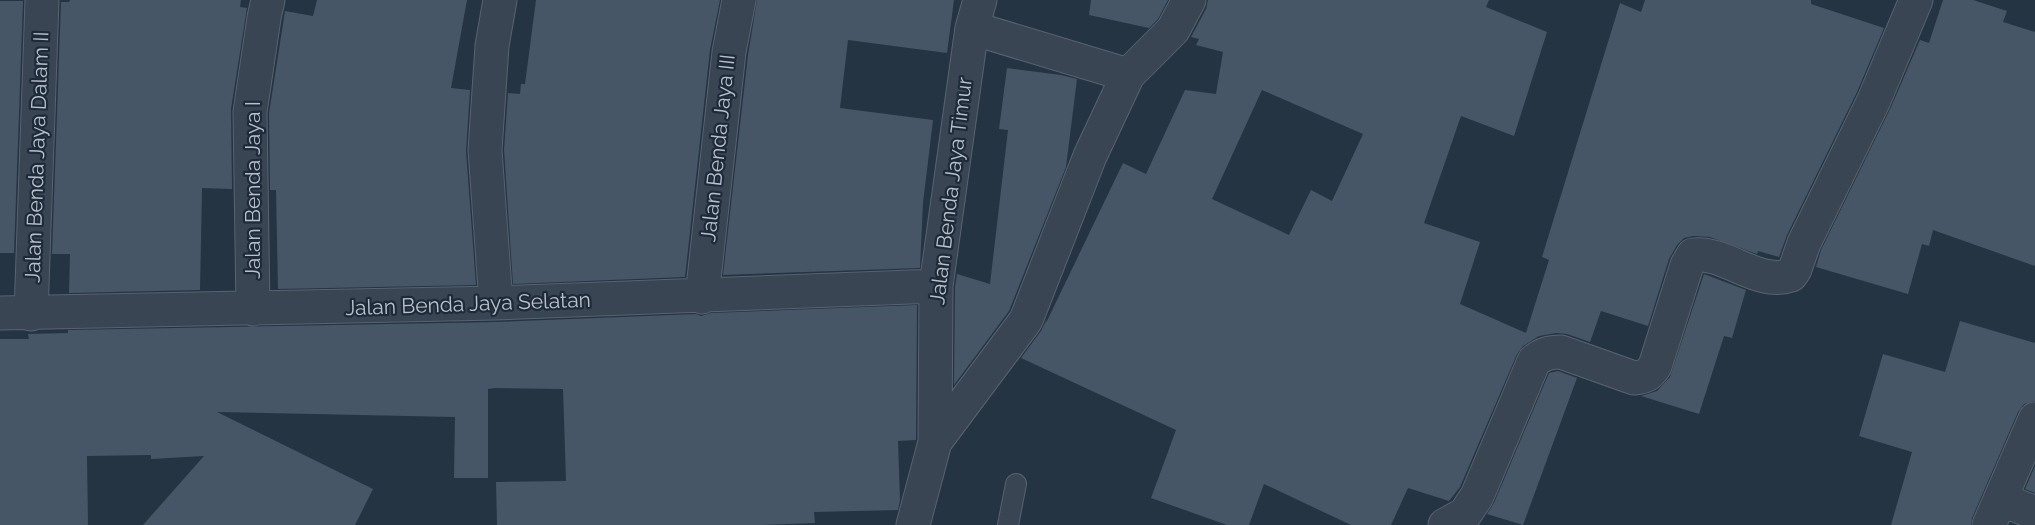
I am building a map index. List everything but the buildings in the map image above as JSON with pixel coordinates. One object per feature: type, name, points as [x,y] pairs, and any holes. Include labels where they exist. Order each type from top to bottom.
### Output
[{"type":"street","name":"Jalan Benda Jaya Dalam II","points":[[15,314],[42,0]]},
{"type":"street","name":"Jalan Benda Jaya I","points":[[253,309],[250,112],[268,0]]},
{"type":"street","points":[[496,303],[485,150],[492,46],[500,0]]},
{"type":"street","name":"Jalan Benda Jaya III","points":[[702,297],[729,52],[739,0]]},
{"type":"street","points":[[935,442],[1026,320],[1090,156],[1128,75],[1173,30],[1189,0]]},
{"type":"street","points":[[1444,525],[1465,514],[1478,496],[1534,362],[1542,355],[1561,352],[1634,378],[1642,377],[1649,374],[1654,366],[1687,265],[1693,255],[1701,254],[1774,278],[1791,275],[1804,243],[1874,100],[1916,0]]},
{"type":"street","points":[[976,14],[1128,75]]},
{"type":"street","name":"Jalan Benda Jaya Timur","points":[[913,525],[935,442],[936,286],[976,14]]},
{"type":"street","name":"Jalan Benda Jaya Selatan","points":[[15,314],[702,297],[936,286]]},
{"type":"street","points":[[2035,419],[1995,512],[2035,513]]},
{"type":"lane","points":[[1008,525],[1016,484]]}]
